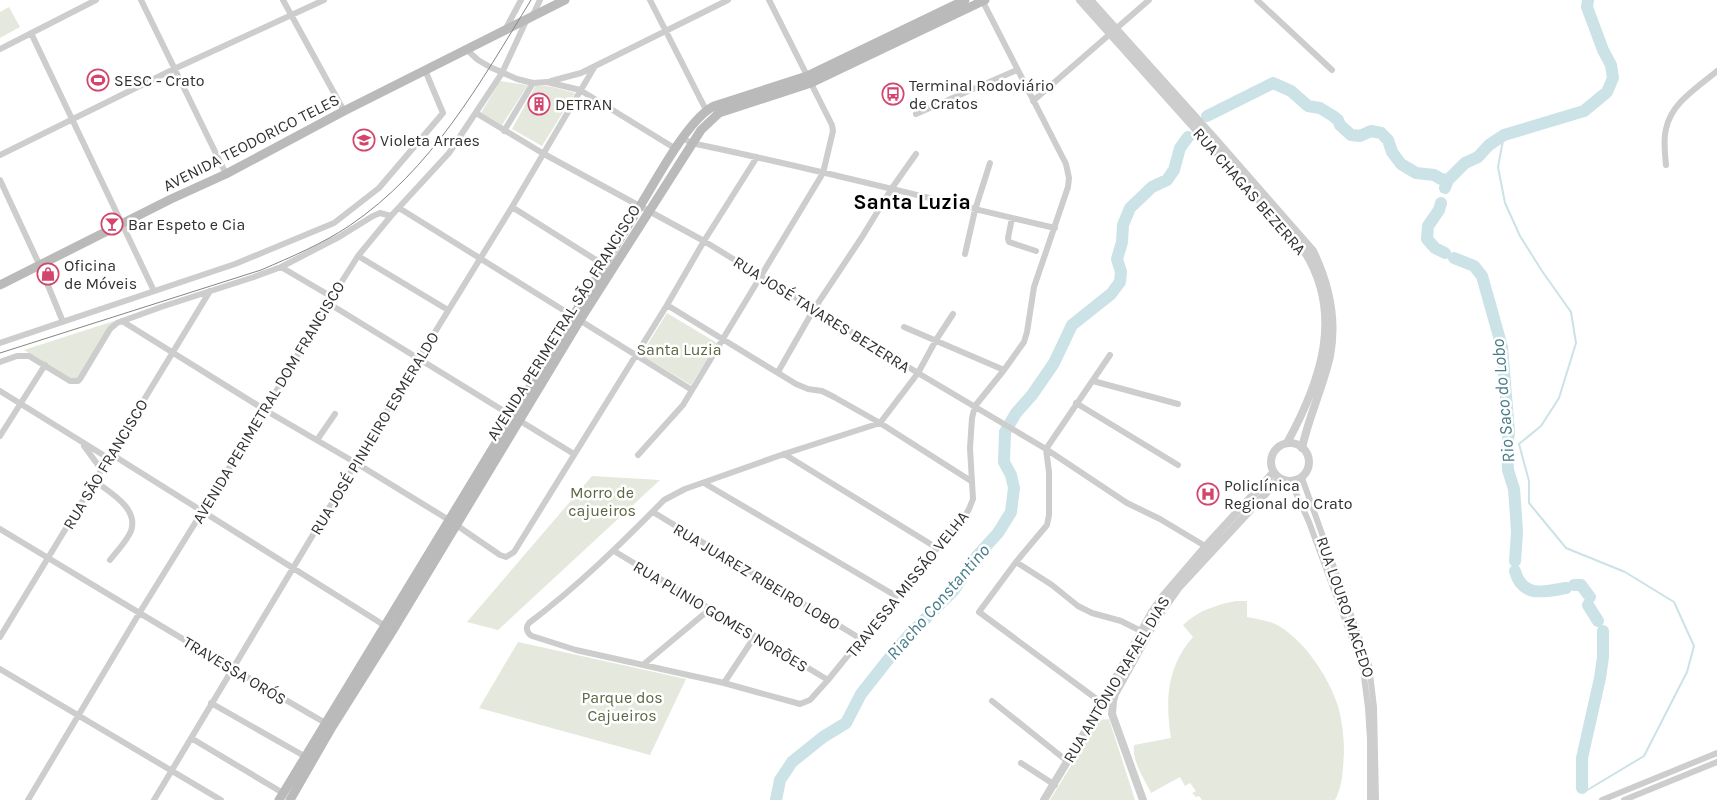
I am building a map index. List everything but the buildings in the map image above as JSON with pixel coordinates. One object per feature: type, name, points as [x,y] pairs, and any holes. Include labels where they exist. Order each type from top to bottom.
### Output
[{"type":"main road","name":"AVENIDA TEODORICO TELES","points":[[0,285],[171,199],[226,174],[344,111],[565,0]]},
{"type":"main road","name":"AVENIDA PERIMETRAL SÃO FRANCISCO","points":[[896,38],[965,0]]},
{"type":"main road","name":"AVENIDA PERIMETRAL SÃO FRANCISCO","points":[[288,798],[329,725],[577,318],[649,211],[706,110],[747,100],[809,80],[896,38],[983,0]]},
{"type":"main road","name":"AVENIDA PERIMETRAL SÃO FRANCISCO","points":[[577,318],[604,265],[676,148],[700,130],[711,118],[747,100]]},
{"type":"main road","name":"AVENIDA PERIMETRAL SÃO FRANCISCO","points":[[288,798],[306,756],[329,725]]},
{"type":"street","points":[[0,49],[96,0]]},
{"type":"street","points":[[142,0],[226,174]]},
{"type":"street","points":[[283,0],[344,111]]},
{"type":"street","points":[[0,155],[174,69],[324,0]]},
{"type":"street","points":[[505,30],[521,0]]},
{"type":"street","name":"AVENIDA PERIMETRAL DOM FRANCISCO","points":[[28,800],[140,612],[358,256],[398,208],[449,153],[502,73],[540,0]]},
{"type":"street","points":[[650,0],[706,110]]},
{"type":"street","points":[[466,49],[478,60],[502,73],[533,83],[547,82],[572,77],[728,0]]},
{"type":"street","points":[[638,455],[676,413],[692,390],[823,173],[833,131],[825,109],[769,0]]},
{"type":"street","points":[[983,0],[1033,101],[1149,0]]},
{"type":"street","name":"RUA CHAGAS BEZERRA","points":[[1080,0],[1113,31],[1313,251],[1323,272],[1331,304],[1332,341],[1302,448]]},
{"type":"street","name":"RUA CHAGAS BEZERRA","points":[[1090,0],[1113,31],[1303,249],[1315,270],[1325,308],[1325,337],[1317,378],[1298,423],[1287,443]]},
{"type":"street","points":[[1258,0],[1332,70]]},
{"type":"street","points":[[31,33],[154,291]]},
{"type":"street","name":"RUA JOSÉ PINHEIRO ESMERALDO","points":[[154,800],[231,669],[544,154],[595,66]]},
{"type":"street","points":[[0,343],[235,264],[288,244],[334,223],[379,188],[443,113],[425,70]]},
{"type":"street","points":[[916,114],[1017,70]]},
{"type":"street","points":[[1666,165],[1665,131],[1668,119],[1675,108],[1688,95],[1717,71]]},
{"type":"street","points":[[547,82],[580,90],[676,148]]},
{"type":"street","points":[[504,131],[533,83]]},
{"type":"street","name":"TRAVESSA MISSÃO VELHA","points":[[724,683],[795,704],[810,700],[969,509],[973,499],[970,448],[972,418],[975,406],[1024,342],[1034,287],[1068,187],[1069,178],[1066,164],[1033,101]]},
{"type":"street","name":"RUA JOSÉ TAVARES BEZERRA","points":[[476,113],[544,154],[704,241],[918,373],[1046,449],[1127,503],[1160,519],[1209,548]]},
{"type":"street","points":[[687,141],[892,188],[1054,228]]},
{"type":"street","points":[[778,372],[814,309],[916,154]]},
{"type":"street","points":[[122,321],[265,410],[356,463],[506,557],[514,552],[757,157]]},
{"type":"street","points":[[965,254],[975,210],[990,163]]},
{"type":"street","points":[[0,180],[40,266],[63,322]]},
{"type":"street","points":[[512,207],[604,265]]},
{"type":"street","points":[[398,208],[692,390]]},
{"type":"street","points":[[0,362],[17,356],[29,356],[70,381],[78,381],[110,329],[117,323],[282,267],[339,237],[373,216],[380,213],[391,216]]},
{"type":"street","points":[[1012,218],[1009,242],[1036,251]]},
{"type":"street","points":[[358,256],[448,310]]},
{"type":"street","points":[[282,267],[419,358],[574,454]]},
{"type":"street","name":"RUA SÃO FRANCISCO","points":[[0,637],[210,291]]},
{"type":"street","points":[[667,305],[796,384],[808,389],[822,391],[880,423],[972,481]]},
{"type":"street","points":[[755,636],[724,683],[576,650],[530,635],[527,629],[529,623],[555,603],[614,551],[652,512],[671,496],[784,454],[880,423],[918,373],[953,314]]},
{"type":"street","points":[[904,327],[1004,370]]},
{"type":"street","points":[[1102,703],[979,612],[1016,562],[1046,526],[1049,516],[1049,472],[1046,449],[1110,355]]},
{"type":"street","points":[[0,436],[45,365]]},
{"type":"street","points":[[1093,381],[1178,404]]},
{"type":"street","points":[[0,391],[82,443],[110,456],[202,512],[389,628]]},
{"type":"street","points":[[1076,403],[1178,465]]},
{"type":"street","points":[[317,440],[335,414]]},
{"type":"street","points":[[82,443],[101,469]]},
{"type":"street","points":[[1287,443],[1292,443],[1302,448],[1306,452],[1309,463],[1306,473],[1302,478],[1291,482],[1276,476],[1270,460],[1276,449],[1287,443]]},
{"type":"street","points":[[784,454],[937,548]]},
{"type":"street","name":"RUA ANTÔNIO RAFAEL DIAS","points":[[1143,800],[1112,714],[1115,694],[1134,652],[1141,631],[1164,595],[1276,476]]},
{"type":"street","name":"RUA LOURO MACEDO","points":[[1302,478],[1369,665],[1374,707],[1376,800]]},
{"type":"street","points":[[95,481],[126,506],[131,518],[130,534],[110,560]]},
{"type":"street","name":"RUA LOURO MACEDO","points":[[1291,482],[1309,522],[1363,669],[1369,731],[1370,800]]},
{"type":"street","points":[[704,483],[896,596]]},
{"type":"street","name":"RUA JUAREZ RIBEIRO LOBO","points":[[652,512],[861,639]]},
{"type":"street","name":"TRAVESSA ORÓS","points":[[0,529],[140,612],[231,669],[329,725]]},
{"type":"street","name":"RUA ANTÔNIO RAFAEL DIAS","points":[[1044,800],[1102,703],[1166,603],[1209,548]]},
{"type":"street","name":"RUA PLINIO GOMES NORÕES","points":[[614,551],[828,680]]},
{"type":"street","points":[[1016,562],[1078,606],[1092,613],[1121,621],[1141,631]]},
{"type":"street","points":[[644,664],[710,609]]},
{"type":"street","points":[[0,669],[221,800]]},
{"type":"street","points":[[992,701],[1067,761]]},
{"type":"street","points":[[211,703],[306,756]]},
{"type":"street","points":[[1097,712],[1106,709],[1112,714]]},
{"type":"street","points":[[191,738],[288,798]]},
{"type":"street","points":[[1602,800],[1717,753]]},
{"type":"street","points":[[1624,800],[1717,762]]},
{"type":"street","points":[[1021,763],[1054,784]]},
{"type":"green space","points":[[9,7],[20,27],[0,38],[0,12]]},
{"type":"green space","points":[[500,81],[528,85],[502,125],[481,113]]},
{"type":"green space","points":[[536,85],[575,93],[542,146],[512,129]]},
{"type":"green space","name":"Santa Luzia","points":[[667,313],[717,343],[691,385],[641,355]]},
{"type":"green space","points":[[114,321],[79,378],[71,379],[24,350]]},
{"type":"green space","name":"Morro de cajueiros","points":[[592,476],[660,480],[498,630],[467,622]]},
{"type":"green space","points":[[1236,601],[1247,601],[1247,617],[1273,623],[1294,637],[1321,670],[1334,695],[1342,723],[1344,740],[1342,776],[1340,789],[1335,800],[1202,800],[1199,796],[1196,797],[1192,793],[1196,791],[1190,783],[1185,786],[1180,777],[1151,793],[1142,776],[1135,758],[1134,745],[1171,738],[1168,710],[1170,684],[1178,660],[1184,648],[1193,637],[1183,625],[1195,615],[1208,609]]},
{"type":"green space","name":"Parque dos Cajueiros","points":[[518,642],[686,679],[650,755],[479,708]]},
{"type":"green space","points":[[1109,719],[1135,800],[1050,800],[1099,720]]},
{"type":"waterway","name":"Rio Saco do Lobo","points":[[1445,188],[1448,180],[1465,163],[1478,157],[1489,145],[1504,135],[1584,111],[1607,92],[1613,78],[1611,65],[1603,50],[1587,7],[1588,0]]},
{"type":"waterway","name":"Riacho Constantino","points":[[1207,116],[1273,83],[1291,91],[1308,106],[1320,108],[1333,116],[1351,135],[1360,136],[1371,131],[1381,133],[1388,140],[1392,152],[1401,164],[1416,173],[1434,175],[1448,180]]},
{"type":"waterway","points":[[1504,135],[1498,167],[1505,203],[1520,236],[1571,312],[1576,343],[1559,398],[1541,426],[1519,444],[1529,481],[1529,503],[1566,548],[1625,572],[1674,602],[1694,646],[1687,672],[1644,756],[1584,792]]},
{"type":"waterway","name":"Riacho Constantino","points":[[776,800],[780,780],[792,762],[823,737],[846,723],[861,694],[891,656],[954,590],[977,556],[998,533],[1011,512],[1014,488],[1011,475],[1004,462],[1005,432],[1016,413],[1032,395],[1054,363],[1072,325],[1111,294],[1120,282],[1121,272],[1117,259],[1122,242],[1123,225],[1130,208],[1152,187],[1167,180],[1174,170],[1180,148],[1188,137]]},
{"type":"waterway","name":"Rio Saco do Lobo","points":[[1441,203],[1439,210],[1428,226],[1427,239],[1435,248],[1445,253]]},
{"type":"waterway","name":"Rio Saco do Lobo","points":[[1454,258],[1474,266],[1482,276],[1502,347],[1509,432],[1507,450],[1508,470],[1514,489],[1517,532],[1515,561]]},
{"type":"waterway","name":"Rio Saco do Lobo","points":[[1515,571],[1518,580],[1528,589],[1550,591],[1566,588]]},
{"type":"waterway","name":"Rio Saco do Lobo","points":[[1574,585],[1581,585],[1590,597]]},
{"type":"waterway","name":"Rio Saco do Lobo","points":[[1588,605],[1598,621]]},
{"type":"waterway","name":"Rio Saco do Lobo","points":[[1582,788],[1582,758],[1600,678],[1603,657],[1603,631]]},
{"type":"tram line","points":[[0,353],[261,270],[339,233],[379,204],[430,152],[473,93],[531,0]]},
{"type":"place","name":"SESC - Crato","points":[[98,80]]},
{"type":"place","name":"Terminal Rodoviário de Cratos","points":[[893,94]]},
{"type":"place","name":"DETRAN","points":[[539,104]]},
{"type":"place","name":"Violeta Arraes","points":[[364,140]]},
{"type":"place","name":"Bar Espeto e Cia","points":[[112,224]]},
{"type":"place","name":"Oficina de Móveis","points":[[48,274]]},
{"type":"place","name":"Policlínica Regional do Crato","points":[[1208,494]]},
{"type":"district","name":"Santa Luzia","points":[[912,202]]}]
